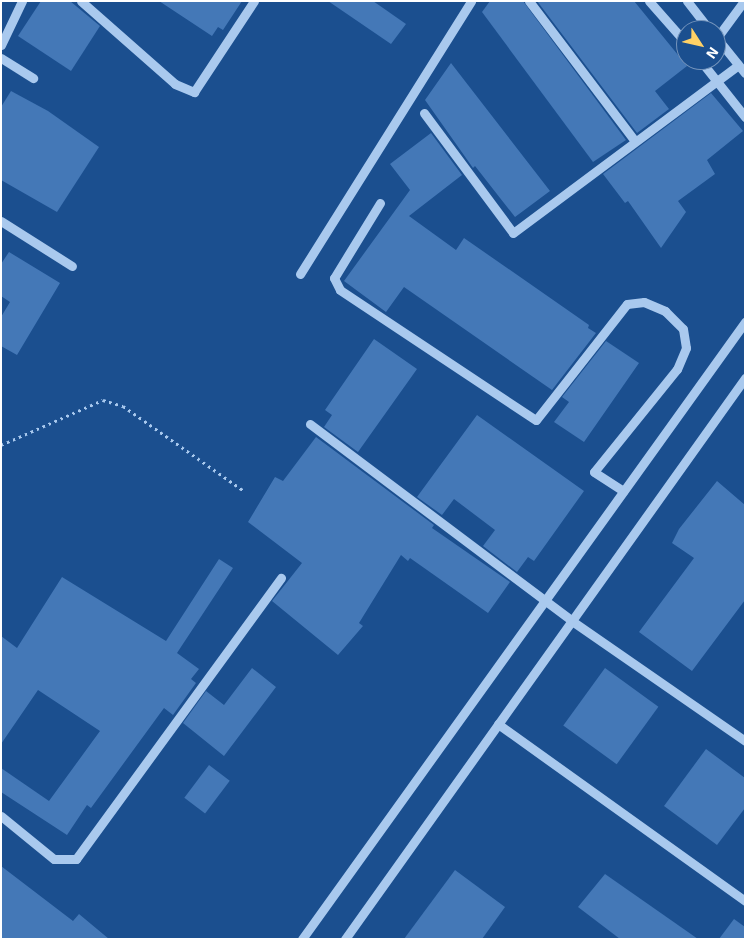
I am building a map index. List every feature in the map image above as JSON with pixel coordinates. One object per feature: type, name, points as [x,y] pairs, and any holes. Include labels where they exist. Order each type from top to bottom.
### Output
[{"type":"street","points":[[1,45],[22,1]]},
{"type":"street","points":[[81,1],[175,84],[194,92],[254,1]]},
{"type":"street","points":[[300,274],[471,1]]},
{"type":"street","points":[[529,1],[634,140]]},
{"type":"street","points":[[650,1],[676,31]]},
{"type":"street","points":[[687,1],[702,20]]},
{"type":"street","points":[[726,25],[744,1]]},
{"type":"street","points":[[726,50],[745,73]]},
{"type":"street","points":[[1,58],[33,78]]},
{"type":"street","points":[[424,113],[513,233],[634,140],[738,65]]},
{"type":"street","points":[[708,70],[745,117]]},
{"type":"street","points":[[380,204],[334,278],[340,290],[536,420],[628,304],[644,302],[666,311],[683,329],[686,348],[677,369],[594,472],[623,492]]},
{"type":"street","points":[[1,221],[72,266]]},
{"type":"street","points":[[302,939],[745,322]]},
{"type":"street","points":[[345,939],[745,378]]},
{"type":"street","points":[[310,424],[544,601],[745,741]]},
{"type":"street","points":[[1,816],[54,859],[76,859],[281,578]]},
{"type":"street","points":[[498,724],[745,901]]},
{"type":"path","points":[[1,445],[103,400],[123,406],[244,491]]},
{"type":"building","points":[[41,1],[70,1],[100,26],[71,71],[18,36]]},
{"type":"building","points":[[159,1],[242,1],[223,30],[218,27],[212,36]]},
{"type":"building","points":[[328,1],[373,1],[406,24],[391,44]]},
{"type":"building","points":[[490,1],[523,1],[626,140],[593,162],[482,12]]},
{"type":"building","points":[[537,1],[634,1],[676,53],[676,70],[682,70],[655,91],[669,109],[637,133]]},
{"type":"building","points":[[451,63],[550,191],[515,217],[475,166],[473,168],[425,100]]},
{"type":"building","points":[[11,91],[48,111],[99,147],[57,212],[1,180],[1,107]]},
{"type":"building","points":[[711,93],[743,131],[707,160],[715,174],[678,201],[686,212],[661,248],[628,201],[625,203],[603,174]]},
{"type":"building","points":[[431,133],[462,175],[409,216],[456,250],[464,238],[589,325],[588,328],[596,333],[552,390],[404,287],[386,312],[344,281],[410,190],[390,164]]},
{"type":"building","points":[[9,252],[60,283],[17,355],[1,346],[1,317],[10,302],[1,296],[1,264]]},
{"type":"building","points":[[374,339],[417,369],[358,452],[324,427],[332,415],[325,410]]},
{"type":"building","points":[[606,341],[639,363],[584,442],[554,422],[569,402],[562,397]]},
{"type":"building","points":[[477,415],[584,491],[534,561],[528,557],[517,572],[483,546],[495,530],[454,499],[442,515],[417,497]]},
{"type":"building","points":[[316,437],[434,525],[432,528],[510,582],[488,613],[410,558],[408,561],[401,555],[359,623],[363,626],[338,655],[272,601],[302,563],[248,522],[275,477],[283,481]]},
{"type":"building","points":[[717,481],[745,505],[745,600],[692,671],[639,632],[694,558],[672,543],[679,529]]},
{"type":"building","points":[[219,559],[233,568],[177,653],[199,669],[191,679],[196,683],[173,715],[164,708],[91,808],[87,805],[67,835],[1,792],[1,768],[49,801],[100,731],[38,690],[1,744],[1,636],[17,648],[62,577],[166,641]]},
{"type":"building","points":[[252,668],[276,687],[224,756],[183,723],[206,691],[224,705]]},
{"type":"building","points":[[605,668],[658,707],[617,764],[563,725]]},
{"type":"building","points":[[706,749],[745,778],[745,808],[717,845],[664,806]]},
{"type":"building","points":[[209,765],[230,781],[205,813],[184,798]]},
{"type":"building","points":[[1,866],[73,921],[79,914],[109,939],[1,939]]},
{"type":"building","points":[[455,870],[505,907],[482,939],[404,939]]},
{"type":"building","points":[[605,874],[698,939],[620,939],[578,907]]},
{"type":"building","points":[[734,919],[745,927],[745,939],[719,939]]}]
